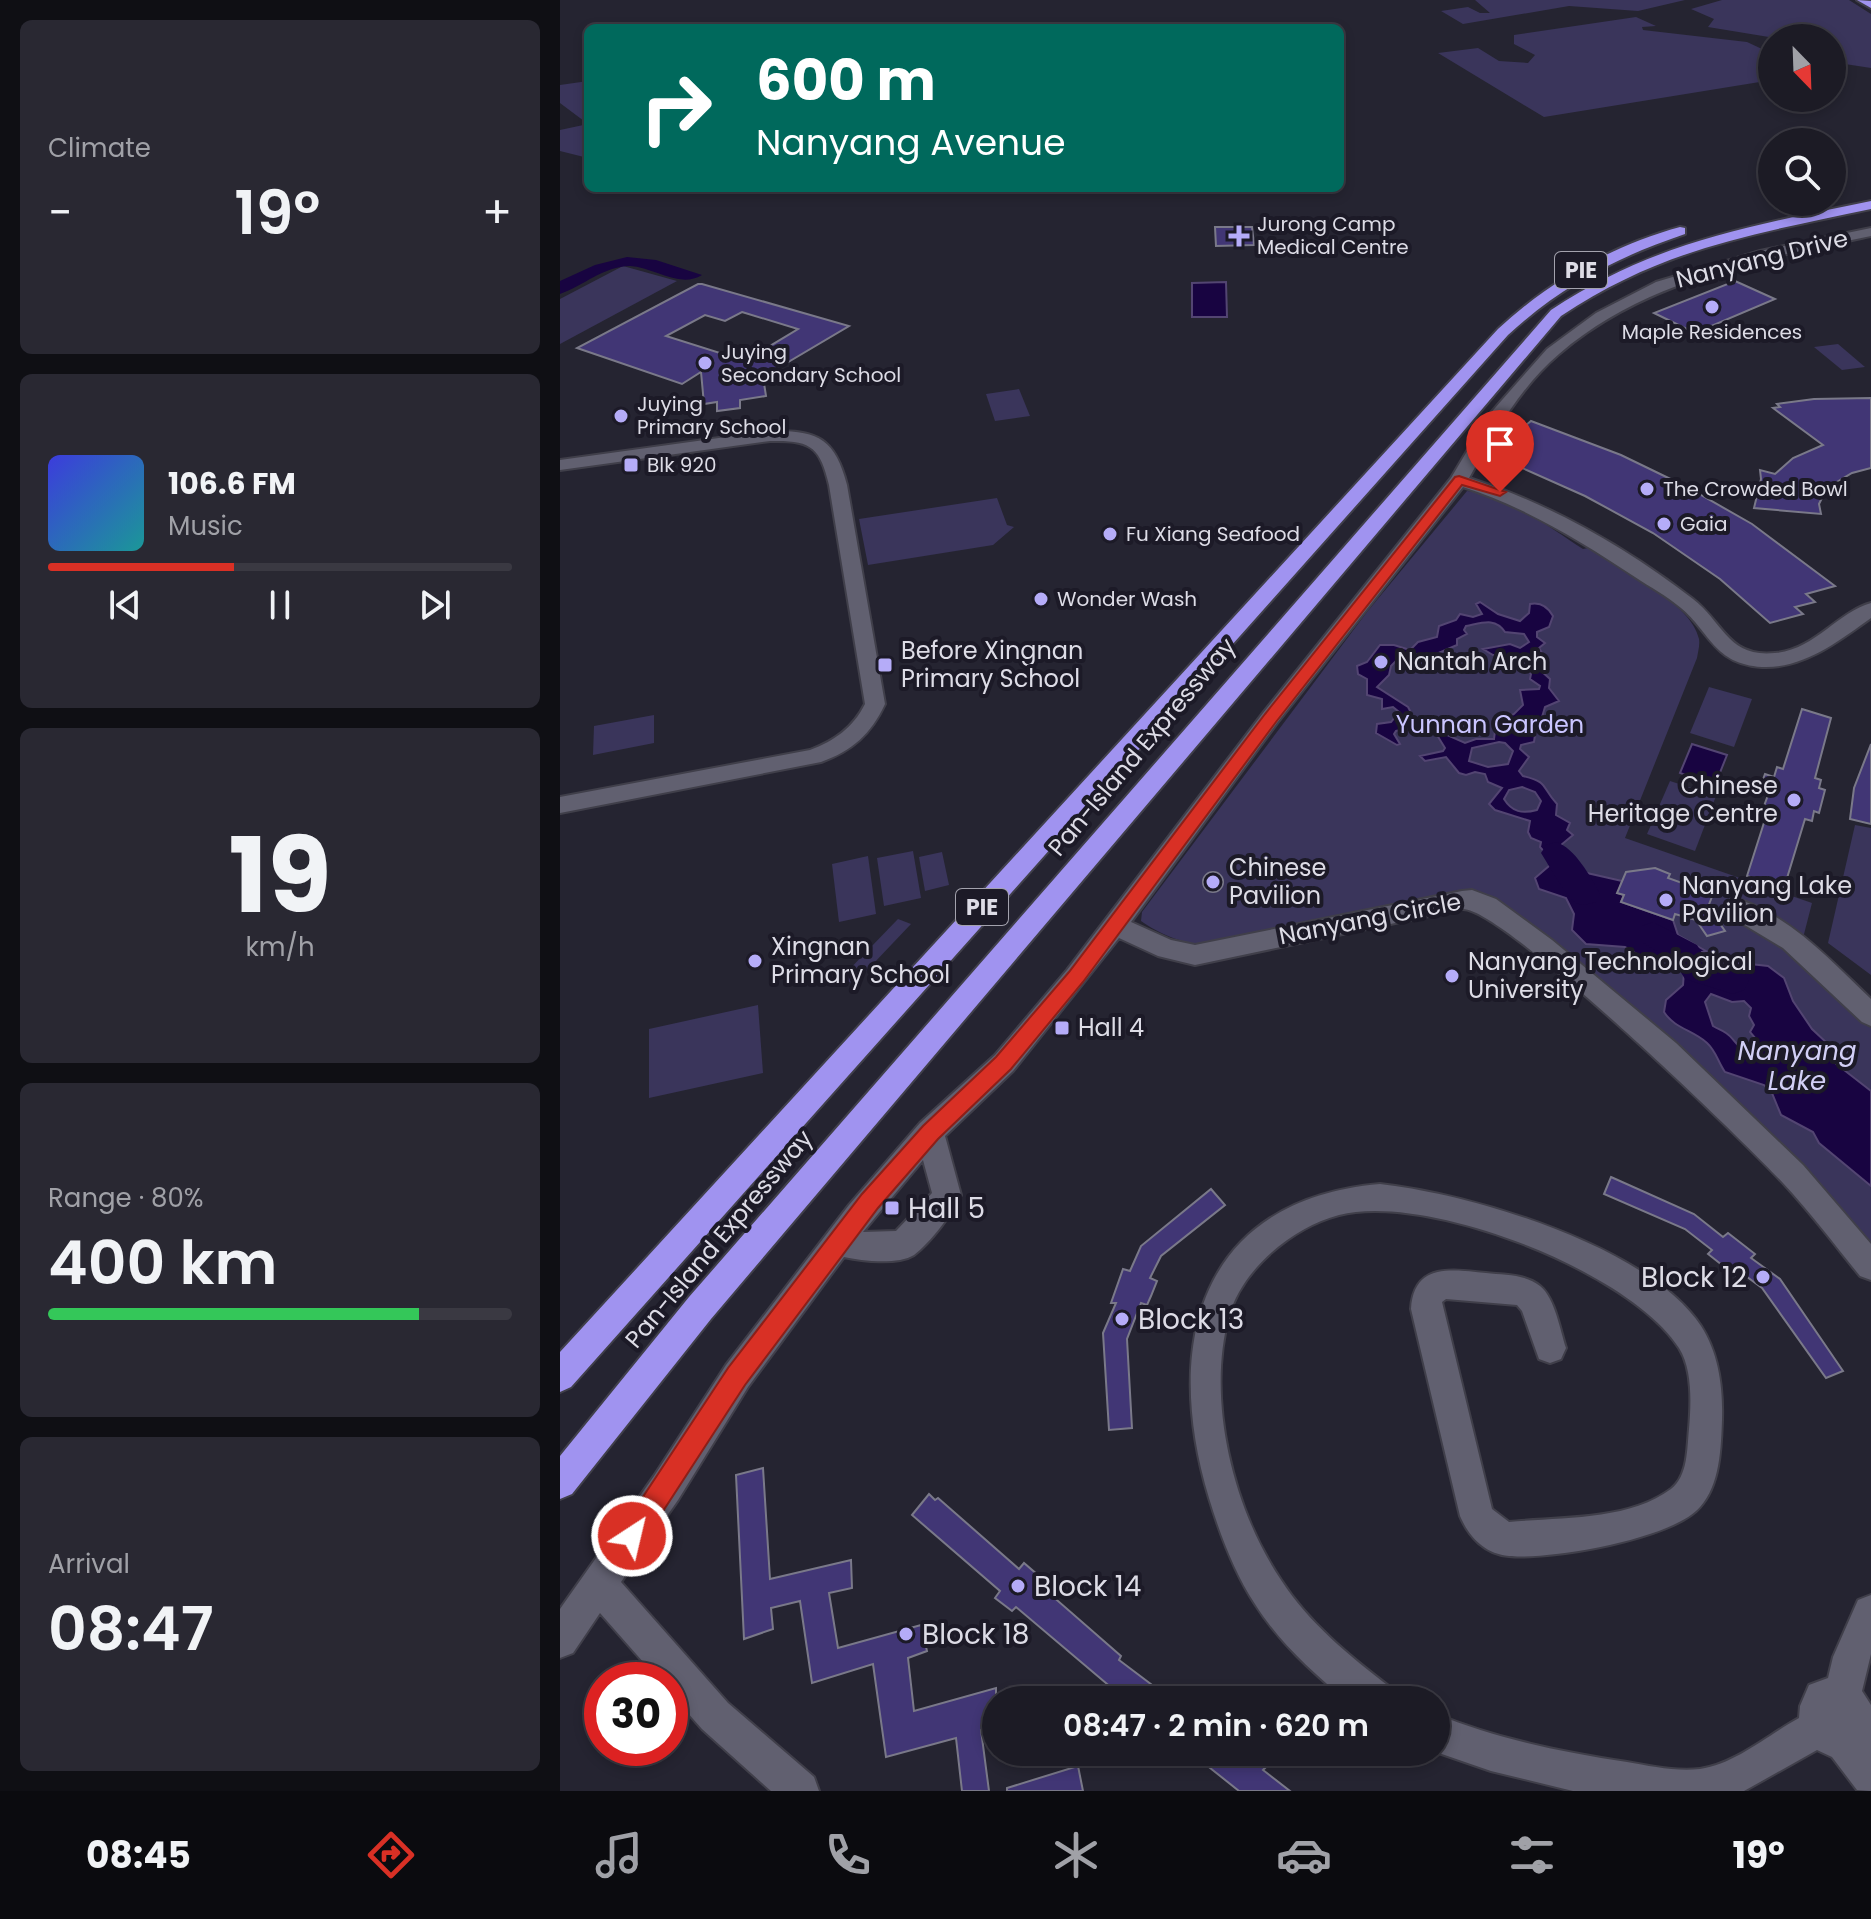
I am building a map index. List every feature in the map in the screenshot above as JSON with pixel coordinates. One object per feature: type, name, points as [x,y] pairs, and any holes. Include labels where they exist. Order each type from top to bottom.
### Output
[{"type":"highway","points":[[1862,0],[1871,5]]},
{"type":"highway","points":[[1846,196],[1871,191]]},
{"type":"highway","name":"Pan-Island Expressway","points":[[560,1482],[700,1308],[1556,313],[1597,284],[1660,254],[1727,234],[1871,205]]},
{"type":"highway","name":"Pan-Island Expressway","points":[[560,1376],[1066,818],[1404,438],[1503,332],[1553,287],[1600,260],[1697,226]]},
{"type":"street","name":"Nanyang Drive","points":[[560,1640],[666,1488],[737,1376],[838,1242],[880,1188],[930,1132],[1004,1063],[1115,926],[1270,718],[1459,480],[1494,419],[1552,352],[1601,316],[1639,295],[1698,272],[1871,232]]},
{"type":"street","points":[[560,467],[770,436],[804,438],[827,449],[833,458],[875,704],[858,733],[838,749],[813,757],[560,805]]},
{"type":"street","points":[[560,467],[783,440],[798,442],[819,452],[824,460],[862,705],[848,731],[831,743],[809,751],[560,797]]},
{"type":"street","points":[[1459,480],[1500,492],[1546,513],[1688,604],[1702,617],[1718,641],[1739,654],[1772,661],[1792,659],[1871,609]]},
{"type":"street","name":"Nanyang Circle","points":[[1115,926],[1185,955],[1214,953],[1462,900],[1482,902],[1543,947],[1667,1051],[1793,1174],[1871,1266]]},
{"type":"street","points":[[1737,908],[1757,916],[1785,936],[1871,1015]]},
{"type":"street","points":[[838,1242],[857,1246],[903,1245],[944,1201],[947,1195],[930,1132]]},
{"type":"street","points":[[1360,1686],[1327,1660],[1281,1612],[1256,1572],[1223,1489],[1207,1400],[1206,1362],[1213,1315],[1227,1281],[1276,1230],[1306,1214],[1340,1202],[1373,1196],[1413,1199],[1484,1216],[1570,1251],[1647,1294],[1689,1335],[1701,1369],[1707,1412],[1700,1473],[1688,1496],[1678,1504],[1609,1528],[1509,1539],[1494,1535],[1484,1527],[1475,1507],[1426,1309],[1426,1297],[1432,1289],[1443,1284],[1519,1291],[1535,1303],[1550,1348]]},
{"type":"street","points":[[599,1584],[715,1716],[800,1791]]},
{"type":"street","points":[[1871,1613],[1851,1657],[1847,1730],[1871,1776]]},
{"type":"street","points":[[1450,1738],[1520,1762],[1600,1780],[1675,1790],[1699,1788],[1847,1730]]},
{"type":"green space","points":[[1475,0],[1685,0],[1638,11],[1569,6],[1463,24],[1441,11],[1468,7],[1480,13],[1490,13]]},
{"type":"green space","points":[[1722,0],[1849,0],[1871,14],[1871,68],[1846,64],[1846,24],[1758,24],[1758,35],[1708,27],[1714,19],[1691,9]]},
{"type":"green space","points":[[1636,17],[1656,26],[1642,27],[1643,30],[1747,42],[1758,47],[1758,82],[1544,117],[1438,53],[1478,48],[1499,61],[1528,63],[1535,55],[1514,44],[1514,35]]},
{"type":"green space","points":[[584,82],[584,121],[560,103],[560,85]]},
{"type":"green space","points":[[584,125],[584,157],[560,151],[560,130]]},
{"type":"green space","points":[[623,266],[677,281],[560,344],[560,299]]},
{"type":"green space","points":[[1838,344],[1865,367],[1842,370],[1814,347]]},
{"type":"green space","points":[[1019,389],[1030,416],[995,421],[986,394]]},
{"type":"green space","name":"Yunnan Garden","points":[[1467,491],[1483,493],[1513,505],[1583,549],[1588,548],[1617,565],[1669,599],[1693,626],[1699,639],[1697,658],[1625,838],[1812,903],[1803,938],[1784,948],[1871,1028],[1871,1246],[1486,896],[1207,944],[1172,938],[1141,921],[1142,912],[1367,612]]},
{"type":"green space","points":[[997,498],[1007,525],[1014,527],[993,545],[868,565],[859,519]]},
{"type":"green space","points":[[1709,687],[1752,699],[1734,747],[1690,733]]},
{"type":"green space","points":[[654,715],[654,743],[593,755],[594,726]]},
{"type":"green space","points":[[1670,781],[1716,796],[1695,851],[1647,834]]},
{"type":"green space","points":[[1855,825],[1871,828],[1871,975],[1828,943]]},
{"type":"green space","points":[[913,851],[921,898],[884,906],[877,858]]},
{"type":"green space","points":[[942,852],[949,885],[925,891],[919,857]]},
{"type":"green space","points":[[868,856],[876,914],[839,922],[832,864]]},
{"type":"green space","points":[[898,919],[911,924],[854,984],[841,978]]},
{"type":"green space","points":[[758,1005],[763,1073],[649,1098],[649,1029]]},
{"type":"water","points":[[1226,282],[1227,317],[1192,317],[1192,283]]},
{"type":"water","points":[[1480,602],[1498,614],[1520,621],[1529,613],[1530,604],[1543,606],[1553,616],[1549,627],[1537,632],[1537,637],[1545,643],[1539,648],[1542,653],[1530,661],[1550,679],[1549,688],[1559,701],[1545,707],[1542,717],[1545,722],[1535,735],[1534,742],[1521,745],[1520,749],[1529,757],[1519,771],[1523,776],[1541,783],[1557,804],[1556,815],[1570,823],[1567,830],[1573,835],[1561,845],[1563,852],[1546,854],[1540,847],[1541,842],[1531,838],[1528,832],[1530,821],[1495,810],[1489,804],[1502,788],[1488,782],[1485,774],[1475,772],[1466,775],[1459,773],[1446,757],[1425,761],[1420,756],[1445,748],[1432,727],[1443,729],[1447,735],[1465,743],[1476,739],[1494,739],[1495,731],[1505,723],[1504,719],[1523,705],[1520,690],[1539,689],[1540,686],[1530,679],[1531,674],[1523,661],[1493,655],[1483,649],[1510,644],[1520,648],[1529,642],[1524,634],[1505,632],[1497,624],[1488,622],[1466,626],[1464,630],[1467,634],[1457,639],[1457,645],[1434,655],[1415,654],[1398,659],[1377,687],[1408,707],[1414,718],[1425,725],[1396,731],[1394,734],[1400,744],[1397,745],[1376,733],[1377,724],[1391,722],[1399,712],[1393,707],[1382,709],[1382,699],[1367,695],[1367,679],[1358,674],[1357,666],[1367,662],[1380,645],[1410,650],[1418,642],[1437,637],[1439,626],[1456,620],[1460,614],[1473,617],[1482,614],[1476,604]],"holes":[[[1505,743],[1513,751],[1508,764],[1488,767],[1469,761],[1472,748]],[[1522,787],[1535,792],[1541,801],[1537,810],[1518,811],[1504,799],[1509,790]]]},
{"type":"water","points":[[1692,744],[1727,755],[1715,785],[1680,773]]},
{"type":"water","points":[[1570,862],[1587,873],[1622,881],[1618,893],[1624,895],[1621,902],[1673,920],[1678,935],[1706,951],[1649,961],[1625,947],[1586,944],[1572,930],[1574,914],[1566,898],[1539,889],[1535,878],[1549,866]]},
{"type":"water","name":"Nanyang Lake","points":[[1741,963],[1768,966],[1784,978],[1793,1001],[1812,1029],[1828,1044],[1835,1063],[1871,1091],[1871,1186],[1819,1143],[1813,1132],[1781,1115],[1772,1093],[1764,1085],[1725,1072],[1707,1043],[1673,1022],[1664,1012],[1666,1000],[1683,985],[1684,972],[1730,968]],"holes":[[[1711,994],[1732,1002],[1744,1001],[1751,1008],[1749,1016],[1754,1025],[1750,1032],[1756,1039],[1755,1046],[1742,1048],[1713,1026],[1705,1002]]]},
{"type":"building","name":"Jurong Camp Medical Centre","points":[[1215,227],[1252,227],[1254,245],[1216,246]]},
{"type":"building","name":"Maple Residences","points":[[1735,281],[1775,299],[1695,333],[1654,313]]},
{"type":"building","name":"Juying Secondary School","points":[[698,284],[849,326],[763,377],[766,396],[740,400],[740,408],[717,411],[717,402],[704,404],[701,372],[682,384],[577,348]],"holes":[[[742,312],[798,329],[745,361],[666,336],[705,315],[725,321]]]},
{"type":"building","points":[[1871,398],[1871,468],[1852,473],[1827,488],[1819,504],[1821,514],[1754,508],[1760,470],[1775,474],[1793,458],[1823,445],[1773,408],[1780,407],[1777,404],[1814,399]]},
{"type":"building","name":"Gaia","points":[[1531,421],[1621,455],[1687,487],[1752,524],[1835,586],[1806,594],[1815,602],[1795,607],[1803,614],[1770,623],[1720,579],[1653,533],[1585,496],[1511,463],[1526,450],[1517,447],[1526,438],[1515,434]]},
{"type":"building","name":"Chinese Heritage Centre","points":[[1802,709],[1831,718],[1815,778],[1821,780],[1819,788],[1825,790],[1819,813],[1814,811],[1812,821],[1805,819],[1784,888],[1747,876],[1769,807],[1764,806],[1768,795],[1759,792],[1762,782],[1765,774],[1774,777],[1777,767],[1783,769]]},
{"type":"building","points":[[1871,744],[1871,824],[1850,819],[1854,788]]},
{"type":"building","name":"Nanyang Lake Pavilion","points":[[1655,868],[1670,874],[1668,878],[1713,894],[1708,907],[1725,931],[1707,936],[1696,920],[1675,914],[1673,920],[1621,902],[1624,895],[1617,893],[1626,872]]},
{"type":"building","name":"Chinese Pavilion","points":[[1213,872],[1220,875],[1223,882],[1220,889],[1213,892],[1206,889],[1203,882],[1206,875]]},
{"type":"building","name":"Block 12","points":[[1611,1177],[1694,1214],[1723,1237],[1728,1233],[1755,1254],[1751,1258],[1780,1279],[1843,1371],[1826,1378],[1762,1288],[1739,1271],[1736,1276],[1708,1254],[1712,1250],[1685,1229],[1604,1194]]},
{"type":"building","name":"Block 13","points":[[1211,1189],[1225,1205],[1161,1256],[1150,1278],[1157,1281],[1147,1305],[1141,1303],[1127,1339],[1132,1428],[1109,1430],[1103,1333],[1116,1303],[1111,1303],[1123,1269],[1130,1271],[1141,1246]]},
{"type":"building","name":"Block 18","points":[[763,1468],[770,1579],[851,1560],[852,1588],[829,1593],[838,1648],[921,1625],[927,1651],[908,1658],[914,1711],[982,1692],[982,1766],[986,1766],[989,1791],[962,1791],[956,1738],[886,1757],[873,1664],[812,1683],[800,1601],[771,1608],[773,1629],[744,1639],[736,1475]]},
{"type":"building","name":"Block 14","points":[[929,1494],[935,1500],[938,1498],[1019,1569],[1024,1563],[1039,1576],[1035,1581],[1121,1656],[1119,1660],[1153,1686],[1109,1686],[1016,1607],[1012,1611],[995,1598],[1000,1591],[912,1515]]},
{"type":"building","points":[[1078,1766],[1083,1791],[1007,1791],[1007,1788]]},
{"type":"building","points":[[1208,1766],[1267,1766],[1263,1770],[1290,1791],[1239,1791]]},
{"type":"waterway","points":[[560,285],[599,267],[627,260],[656,263],[697,275],[672,275],[639,264],[621,264],[603,269],[560,291]]},
{"type":"waterway","points":[[1556,853],[1585,894]]},
{"type":"waterway","points":[[1653,934],[1686,954],[1696,970],[1733,981]]},
{"type":"place","name":"Jurong Camp Medical Centre","points":[[1239,236]]},
{"type":"place","name":"Maple Residences","points":[[1712,307]]},
{"type":"place","name":"Juying Secondary School","points":[[705,363]]},
{"type":"place","name":"Juying Primary School","points":[[621,416]]},
{"type":"place","name":"Blk 920","points":[[631,465]]},
{"type":"place","name":"The Crowded Bowl","points":[[1647,489]]},
{"type":"place","name":"Gaia","points":[[1664,524]]},
{"type":"place","name":"Fu Xiang Seafood","points":[[1110,534]]},
{"type":"place","name":"Wonder Wash","points":[[1041,599]]},
{"type":"place","name":"Nantah Arch","points":[[1381,662]]},
{"type":"place","name":"Before Xingnan Primary School","points":[[885,665]]},
{"type":"place","name":"Chinese Heritage Centre","points":[[1794,800]]},
{"type":"place","name":"Chinese Pavilion","points":[[1213,882]]},
{"type":"place","name":"Nanyang Lake Pavilion","points":[[1666,900]]},
{"type":"place","name":"Xingnan Primary School","points":[[755,961]]},
{"type":"place","name":"Nanyang Technological University","points":[[1452,976]]},
{"type":"place","name":"Hall 4","points":[[1062,1028]]},
{"type":"place","name":"Hall 5","points":[[892,1208]]},
{"type":"place","name":"Block 12","points":[[1763,1277]]},
{"type":"place","name":"Block 13","points":[[1122,1319]]},
{"type":"place","name":"Block 14","points":[[1018,1586]]},
{"type":"place","name":"Block 18","points":[[906,1634]]},
{"type":"route","points":[[632,1536],[737,1376],[870,1201],[930,1132],[1004,1063],[1076,977],[1270,718],[1459,480],[1500,492]]}]
